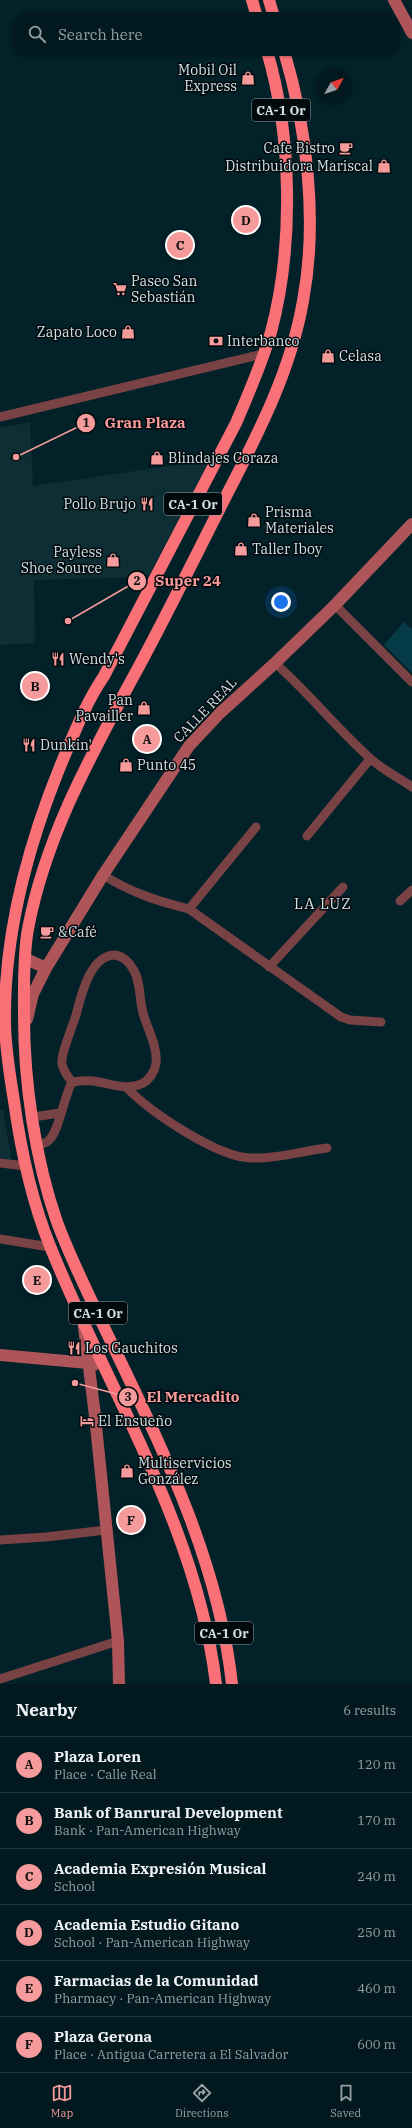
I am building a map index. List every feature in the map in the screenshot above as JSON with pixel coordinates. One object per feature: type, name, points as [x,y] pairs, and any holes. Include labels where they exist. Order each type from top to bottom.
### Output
[{"type":"highway","points":[[252,0],[256,12]]},
{"type":"highway","points":[[269,0],[273,12]]},
{"type":"highway","name":"CA-1 Or","points":[[216,1684],[206,1621],[186,1553],[164,1494],[50,1247],[31,1195],[6,1045],[4,1020],[12,932],[23,873],[32,841],[73,734],[230,434],[252,386],[270,333],[279,292],[286,215],[283,122],[277,89],[268,56]]},
{"type":"highway","name":"CA-1 Or","points":[[232,1684],[230,1662],[201,1543],[179,1488],[73,1261],[57,1221],[46,1186],[33,1117],[26,1065],[24,1032],[26,935],[40,875],[57,829],[96,746],[162,623],[258,434],[285,368],[298,325],[308,263],[309,215],[304,140],[285,56]]},
{"type":"main road","points":[[394,0],[412,33]]},
{"type":"main road","name":"CALLE REAL","points":[[24,1032],[33,994],[46,968],[103,875],[188,746],[220,713],[275,663],[335,605],[412,524]]},
{"type":"main road","points":[[26,959],[46,968]]},
{"type":"main road","points":[[84,1321],[88,1363],[96,1416],[118,1641],[119,1684]]},
{"type":"main road","points":[[0,1355],[88,1363],[106,1371]]},
{"type":"street","points":[[0,417],[263,354]]},
{"type":"street","points":[[335,605],[412,682]]},
{"type":"street","points":[[275,663],[295,681],[370,759],[390,774],[412,787]]},
{"type":"street","points":[[307,836],[370,759]]},
{"type":"street","points":[[189,909],[256,827]]},
{"type":"street","points":[[103,875],[136,893],[162,903],[189,909],[341,1017],[350,1020],[381,1022]]},
{"type":"street","points":[[270,967],[343,887]]},
{"type":"street","points":[[400,902],[412,890]]},
{"type":"street","points":[[110,955],[119,956],[127,960],[137,977],[142,1012],[151,1036],[156,1062],[153,1072],[149,1078],[141,1084],[126,1087],[91,1080],[72,1082],[61,1063],[62,1054],[67,1044],[85,982],[100,960],[110,955]]},
{"type":"street","points":[[38,1146],[49,1141],[55,1131],[72,1082]]},
{"type":"street","points":[[126,1087],[158,1115],[228,1154],[251,1158],[327,1148]]},
{"type":"street","points":[[33,1117],[60,1113]]},
{"type":"street","points":[[0,1163],[25,1166]]},
{"type":"street","points":[[0,1239],[50,1247]]},
{"type":"street","points":[[0,1540],[89,1533],[106,1530]]},
{"type":"street","points":[[0,1679],[118,1641]]},
{"type":"shaded area","points":[[30,422],[33,486],[210,460],[148,577],[34,580],[35,643],[0,645],[0,428]]},
{"type":"shaded area","points":[[404,622],[412,629],[412,673],[384,645]]},
{"type":"shaded area","points":[[0,1110],[3,1110],[12,1162],[0,1160]]},
{"type":"place","name":"Mobil Oil Express","points":[[248,78]]},
{"type":"place","name":"Cafe Bistro","points":[[346,148]]},
{"type":"place","name":"Distribuidora Mariscal","points":[[384,166]]},
{"type":"place","name":"Academia Estudio Gitano","points":[[246,220]]},
{"type":"place","name":"Academia Expresión Musical","points":[[180,245]]},
{"type":"place","name":"Paseo San Sebastián","points":[[120,289]]},
{"type":"place","name":"Zapato Loco","points":[[128,332]]},
{"type":"place","name":"Interbanco","points":[[216,341]]},
{"type":"place","name":"Celasa","points":[[328,356]]},
{"type":"place","name":"Gran Plaza","points":[[16,457]]},
{"type":"place","name":"Blindajes Coraza","points":[[157,458]]},
{"type":"place","name":"Pollo Brujo","points":[[147,504]]},
{"type":"place","name":"Prisma Materiales","points":[[254,520]]},
{"type":"place","name":"Taller Iboy","points":[[241,549]]},
{"type":"place","name":"Payless Shoe Source","points":[[113,560]]},
{"type":"place","name":"Super 24","points":[[68,621]]},
{"type":"place","name":"Wendy's","points":[[58,659]]},
{"type":"place","name":"Bank of Banrural Development","points":[[35,686]]},
{"type":"place","name":"Pan Pavailler","points":[[144,708]]},
{"type":"place","name":"Plaza Loren","points":[[147,739]]},
{"type":"place","name":"Dunkin'","points":[[29,745]]},
{"type":"place","name":"Punto 45","points":[[126,765]]},
{"type":"place","name":"&Café","points":[[47,932]]},
{"type":"place","name":"Farmacias de la Comunidad","points":[[37,1280]]},
{"type":"place","name":"Los Gauchitos","points":[[74,1348]]},
{"type":"place","name":"El Mercadito","points":[[75,1383]]},
{"type":"place","name":"El Ensueño","points":[[87,1421]]},
{"type":"place","name":"Multiservicios González","points":[[127,1471]]},
{"type":"place","name":"Plaza Gerona","points":[[131,1520]]},
{"type":"district","name":"LA LUZ","points":[[323,903]]}]
